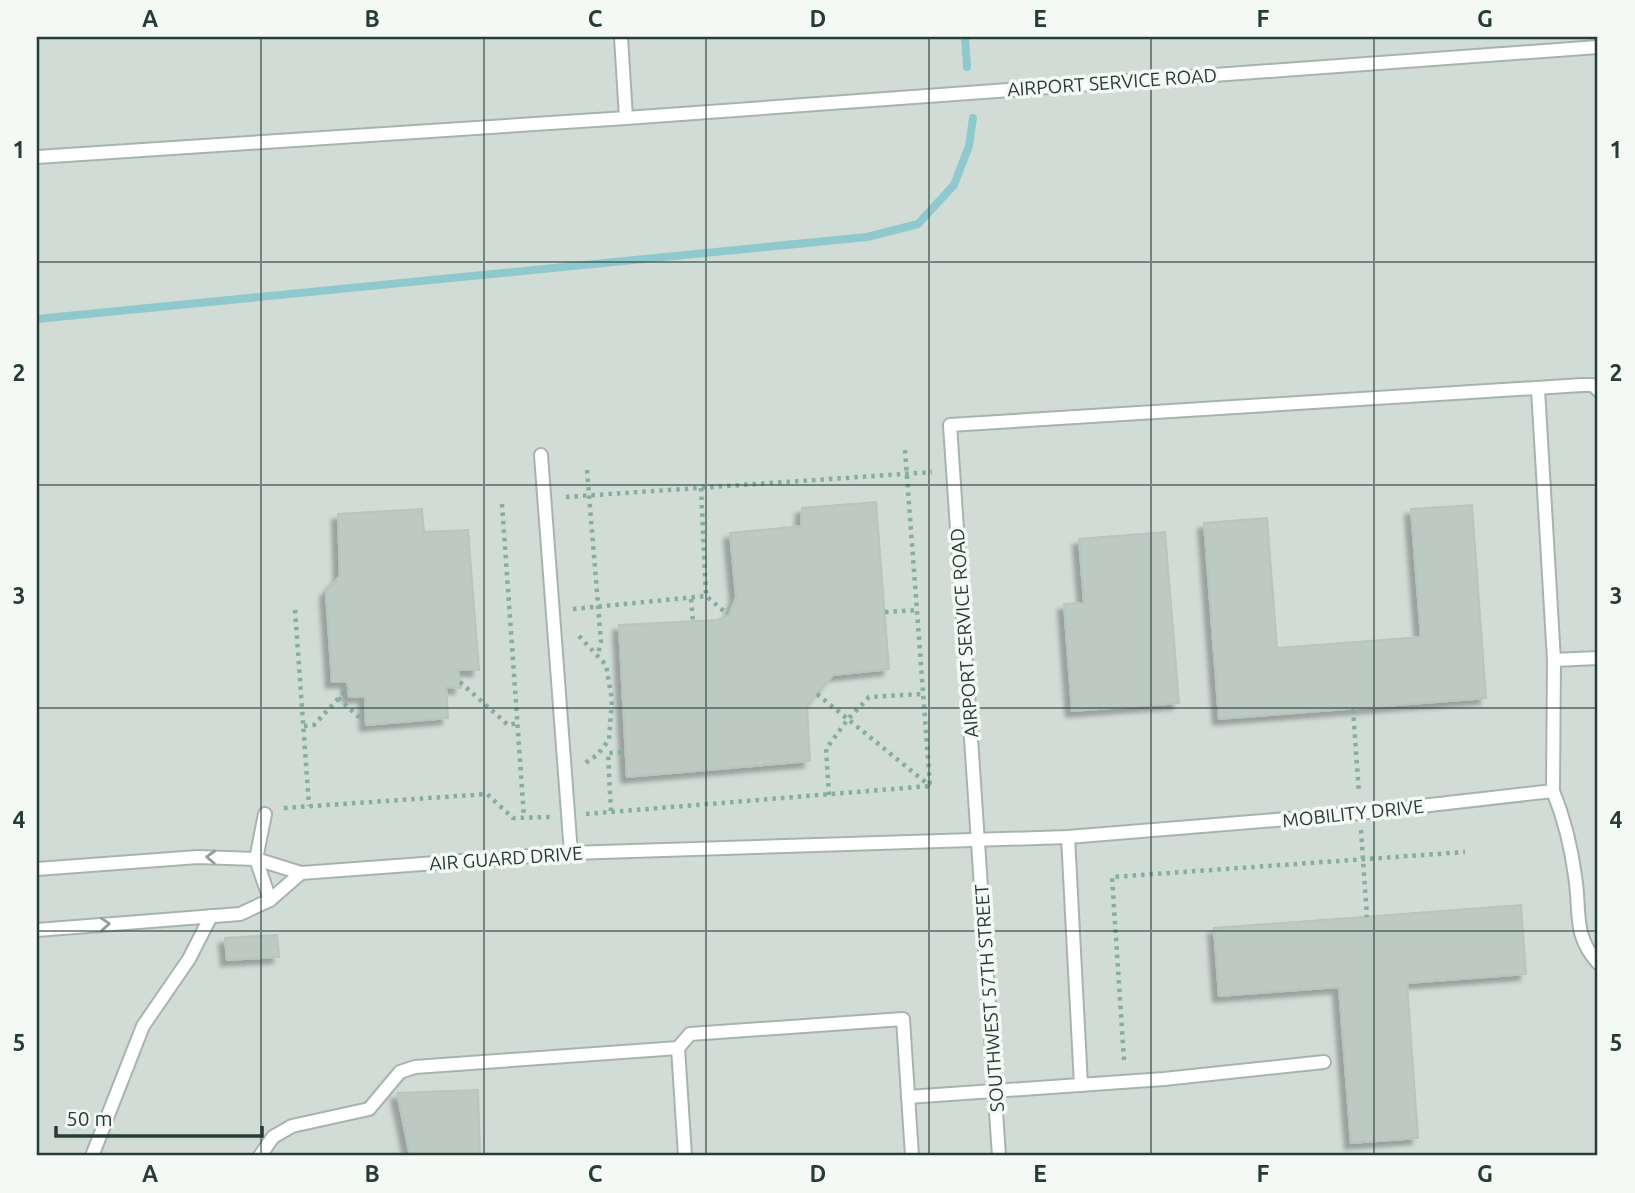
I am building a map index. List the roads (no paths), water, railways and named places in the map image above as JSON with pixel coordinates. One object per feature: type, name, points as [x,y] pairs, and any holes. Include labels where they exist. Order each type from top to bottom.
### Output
[{"type":"lane","points":[[621,37],[626,118]]},
{"type":"lane","name":"AIRPORT SERVICE ROAD","points":[[37,157],[626,118],[1598,47]]},
{"type":"lane","points":[[1598,390],[1593,385],[1538,389],[1554,660],[1553,791],[1565,822],[1576,878],[1579,936],[1598,963]]},
{"type":"lane","name":"AIRPORT SERVICE ROAD","points":[[978,841],[950,425],[1280,402],[1538,389]]},
{"type":"lane","points":[[541,455],[571,853]]},
{"type":"lane","points":[[1554,660],[1598,658]]},
{"type":"lane","name":"MOBILITY DRIVE","points":[[978,841],[1068,837],[1360,814],[1553,791]]},
{"type":"lane","points":[[265,814],[256,859],[270,900]]},
{"type":"lane","points":[[1068,837],[1081,1085]]},
{"type":"lane","name":"AIR GUARD DRIVE","points":[[37,869],[198,857],[256,859],[301,873],[571,853],[978,841]]},
{"type":"lane","name":"SOUTHWEST 57TH STREET","points":[[978,841],[999,1156]]},
{"type":"lane","points":[[37,930],[240,914],[270,900],[301,873]]},
{"type":"lane","points":[[92,1156],[143,1026],[189,958],[211,916]]},
{"type":"lane","points":[[685,1156],[678,1048],[690,1034],[902,1019],[912,1156]]},
{"type":"lane","points":[[260,1156],[273,1137],[292,1126],[369,1109],[400,1072],[415,1067],[678,1048]]},
{"type":"lane","points":[[908,1097],[1081,1085],[1324,1062]]},
{"type":"waterway","points":[[965,37],[967,67]]},
{"type":"waterway","points":[[37,319],[867,237],[918,224],[954,185],[969,146],[973,118]]}]
